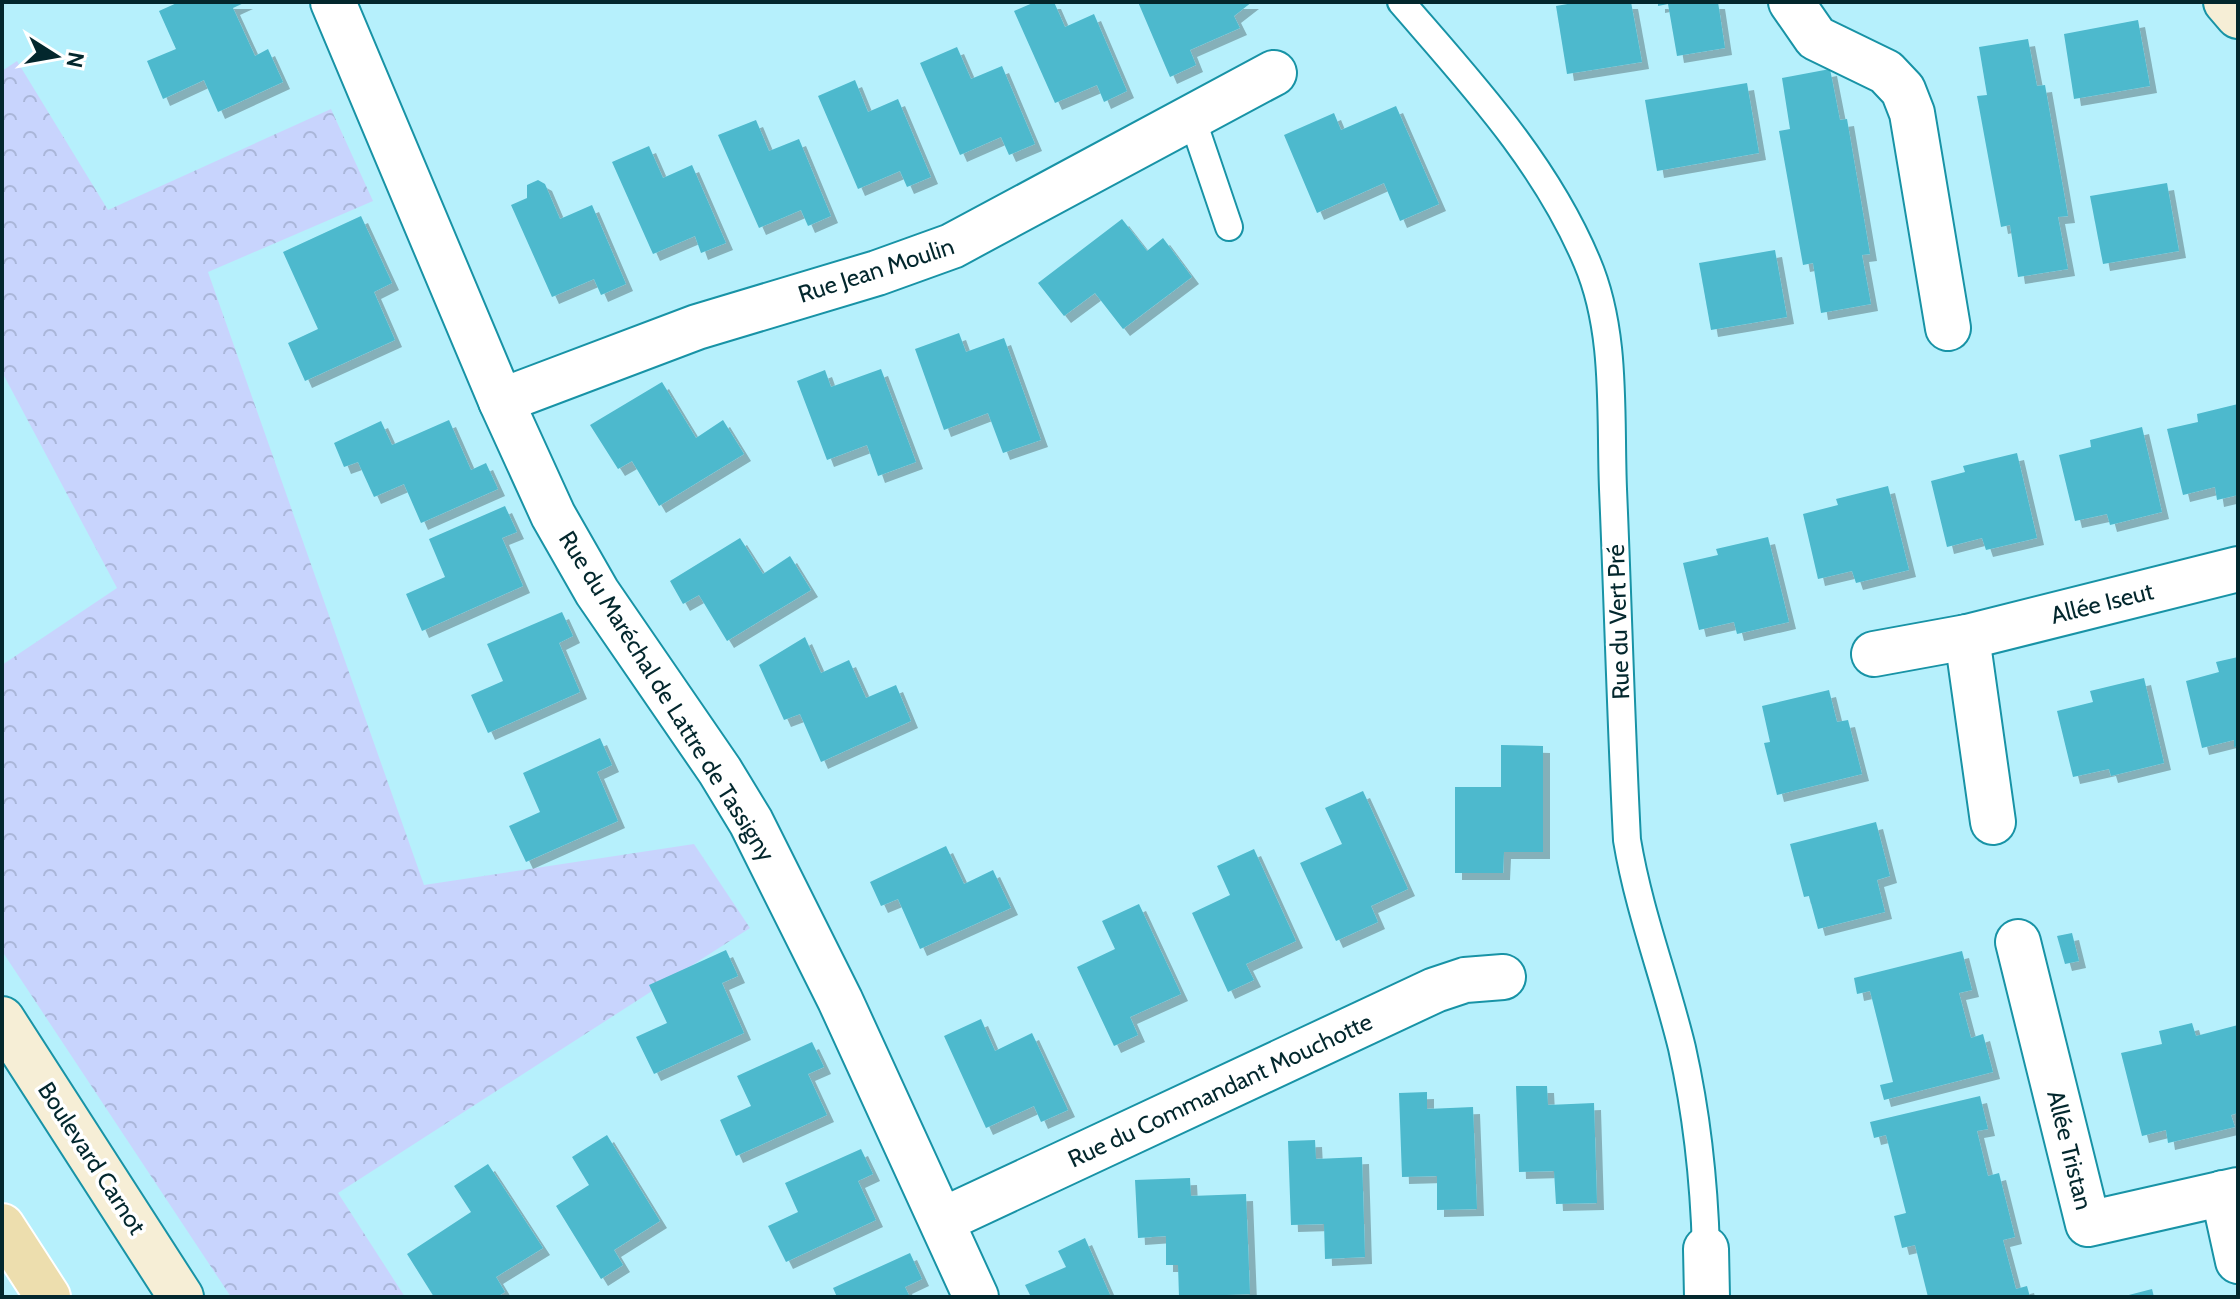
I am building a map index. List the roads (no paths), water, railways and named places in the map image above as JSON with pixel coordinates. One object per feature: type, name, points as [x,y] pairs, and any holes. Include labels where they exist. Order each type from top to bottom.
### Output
[{"type":"main road","points":[[2,1226],[48,1297]]},
{"type":"street","name":"Rue du Maréchal de Lattre de Tassigny","points":[[333,2],[501,401],[572,553],[720,771],[751,822],[840,1000],[976,1297]]},
{"type":"street","points":[[1791,2],[1816,38],[1878,67],[1903,90],[1912,113],[1948,328]]},
{"type":"street","points":[[2226,2],[2238,16]]},
{"type":"street","name":"Rue Jean Moulin","points":[[501,401],[697,327],[889,269],[952,246],[1274,73]]},
{"type":"street","name":"Allée Iseut","points":[[1874,654],[1967,637],[2238,569]]},
{"type":"street","points":[[1967,637],[1993,822]]},
{"type":"street","name":"Allée Tristan","points":[[2018,942],[2088,1224],[2230,1192],[2238,1261]]},
{"type":"street","name":"Rue du Commandant Mouchotte","points":[[943,1220],[1435,990],[1465,980],[1503,977]]},
{"type":"street","name":"Boulevard Carnot","points":[[2,1019],[181,1297]]},
{"type":"street","name":"Rue du Vert Pré","points":[[1706,1249],[1707,1297]]},
{"type":"lane","name":"Rue du Vert Pré","points":[[1401,2],[1499,117],[1548,185],[1588,265],[1601,307],[1610,384],[1627,840],[1634,879],[1681,1046],[1693,1103],[1701,1156],[1706,1249]]},
{"type":"lane","points":[[1192,118],[1229,227]]}]
